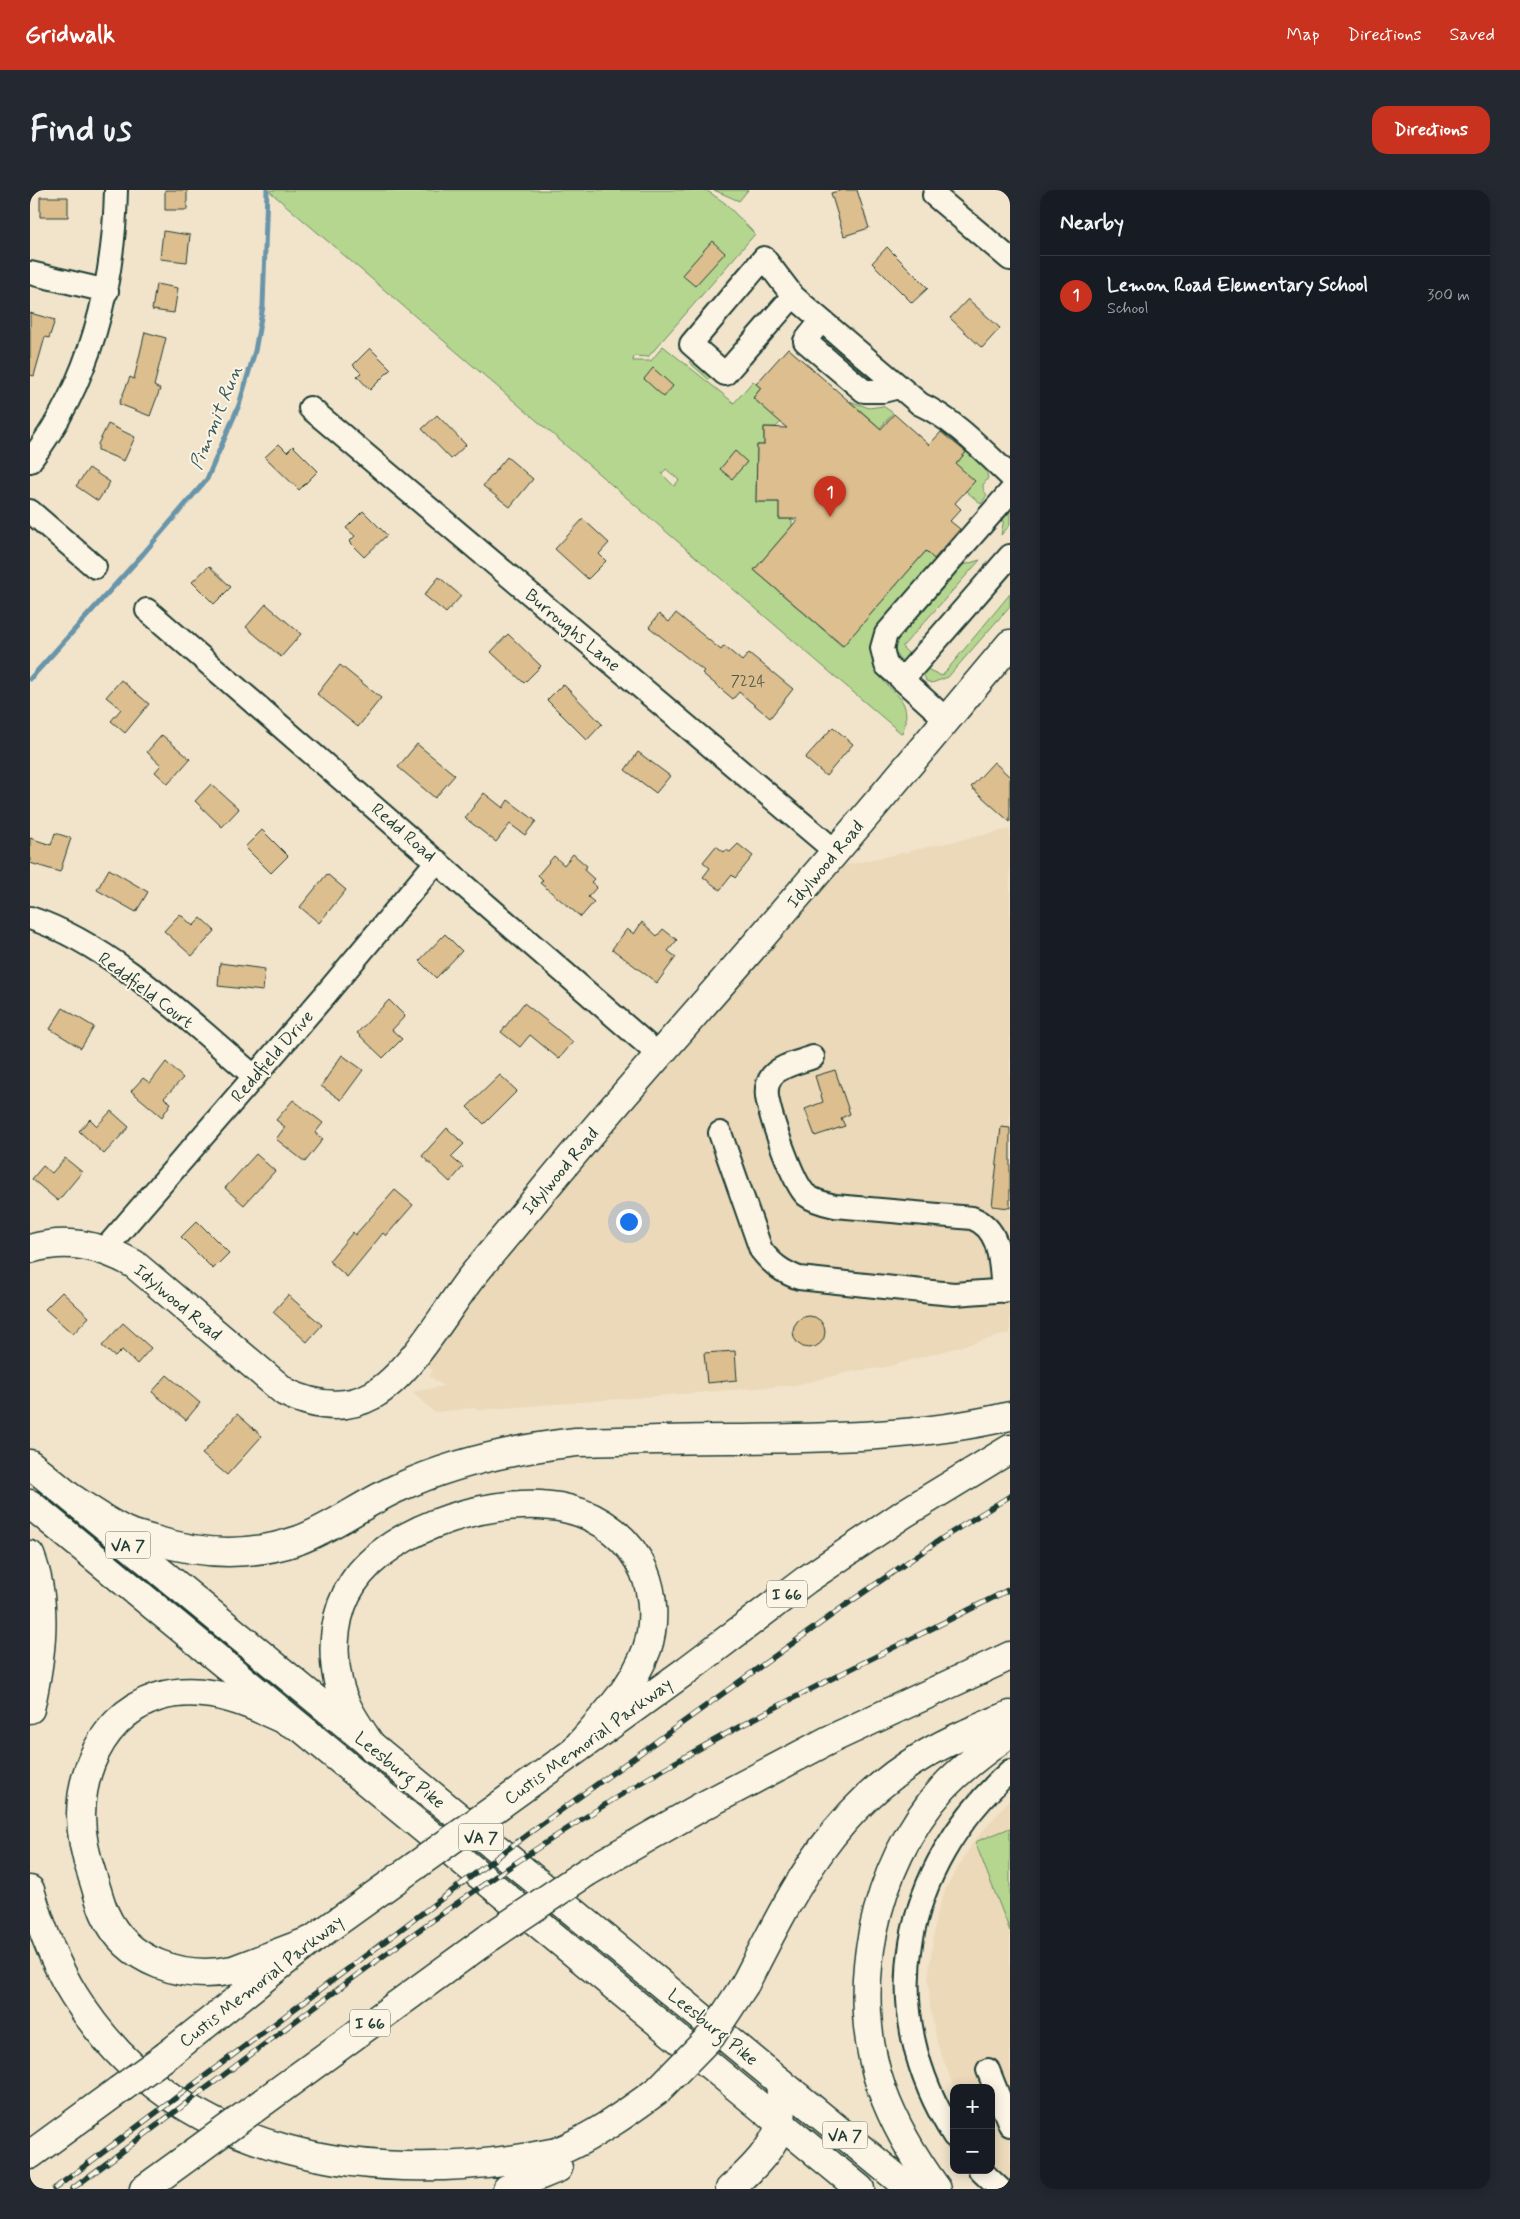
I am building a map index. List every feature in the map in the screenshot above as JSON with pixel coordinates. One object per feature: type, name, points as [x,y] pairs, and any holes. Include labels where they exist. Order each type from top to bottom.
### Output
[{"type":"main road","name":"Idylwood Road","points":[[30,1249],[64,1243],[105,1249],[134,1264],[286,1392],[301,1400],[320,1405],[339,1406],[358,1402],[388,1384],[411,1359],[476,1272],[572,1156],[835,851],[1010,644]]},
{"type":"main road","points":[[72,1500],[126,1531],[174,1547],[212,1552],[240,1552],[271,1548],[300,1539],[400,1486],[444,1470],[490,1456],[532,1447],[576,1442],[862,1437],[953,1428],[1010,1416]]},
{"type":"main road","name":"Custis Memorial Parkway","points":[[30,2155],[166,2056],[312,1940],[687,1670],[806,1580],[905,1513],[1010,1449]]},
{"type":"main road","name":"Leesburg Pike","points":[[30,1464],[910,2189]]},
{"type":"main road","name":"Leesburg Pike","points":[[30,1504],[860,2189]]},
{"type":"main road","points":[[373,1748],[349,1710],[338,1682],[335,1644],[337,1622],[343,1602],[352,1583],[367,1564],[384,1549],[404,1537],[441,1522],[480,1511],[514,1506],[546,1506],[568,1509],[589,1516],[610,1528],[626,1542],[639,1560],[648,1580],[652,1602],[652,1626],[647,1648],[638,1670],[621,1696],[572,1753]]},
{"type":"main road","points":[[30,1555],[38,1595],[41,1626],[40,1657],[30,1709]]},
{"type":"main road","name":"I 66","points":[[144,2189],[490,1937],[587,1872],[701,1807],[829,1740],[1010,1656]]},
{"type":"main road","points":[[300,1727],[251,1704],[210,1694],[181,1693],[162,1696],[143,1703],[125,1714],[110,1728],[97,1746],[88,1771],[81,1817],[87,1860],[105,1915],[117,1934],[140,1955],[159,1965],[182,1972],[220,1973],[233,1970],[312,1940]]},
{"type":"main road","points":[[507,2189],[563,2166],[613,2132],[647,2098],[681,2069],[711,2036],[745,1984],[802,1877],[847,1817],[886,1781],[924,1755],[1010,1715]]},
{"type":"main road","points":[[938,2189],[921,2165],[895,2121],[876,2071],[868,2017],[868,1979],[872,1941],[888,1881],[911,1830],[943,1787],[971,1762],[1010,1733]]},
{"type":"main road","points":[[30,1890],[39,1922],[65,1979],[98,2028],[127,2063],[166,2100],[189,2117],[236,2142],[272,2158],[310,2170],[371,2180],[423,2182],[460,2178],[511,2167],[558,2152],[588,2137],[647,2098]]},
{"type":"main road","points":[[730,2189],[756,2163],[774,2139],[781,2122],[780,2082]]},
{"type":"street","points":[[30,461],[58,418],[90,348],[106,291],[112,255],[116,190]]},
{"type":"street","points":[[934,195],[1010,259]]},
{"type":"street","points":[[793,296],[725,374],[691,344],[764,258],[793,296],[821,321],[805,341],[864,391],[883,391],[899,387],[920,404],[938,412],[982,448],[1010,476]]},
{"type":"street","points":[[30,273],[106,291]]},
{"type":"street","name":"Burroughs Lane","points":[[310,408],[835,851]]},
{"type":"street","points":[[947,720],[886,665],[882,648],[886,634],[1010,492]]},
{"type":"street","points":[[30,511],[95,567]]},
{"type":"street","points":[[902,680],[1010,556]]},
{"type":"street","name":"Redd Road","points":[[147,610],[659,1055]]},
{"type":"street","name":"Reddfield Drive","points":[[105,1249],[437,861]]},
{"type":"street","name":"Reddfield Court","points":[[30,918],[72,936],[103,955],[154,992],[254,1076]]},
{"type":"street","points":[[720,1133],[761,1250],[771,1263],[784,1272],[799,1278],[954,1294],[1007,1290],[998,1250],[989,1228],[982,1221],[972,1218],[835,1206],[816,1200],[801,1188],[788,1160],[768,1103],[767,1092],[768,1083],[778,1071],[814,1057]]},
{"type":"street","points":[[950,2129],[928,2091],[912,2032],[908,1981],[914,1925],[934,1867],[951,1837],[988,1791],[1010,1771]]},
{"type":"street","points":[[988,2070],[1010,2125]]},
{"type":"street","points":[[984,2174],[1000,2189]]},
{"type":"shaded area","points":[[1010,829],[1010,1333],[882,1368],[854,1371],[796,1385],[434,1412],[412,1392],[444,1386],[429,1376],[433,1371],[415,1354],[833,868]]},
{"type":"shaded area","points":[[1010,1799],[1010,2182],[995,2166],[995,2084],[952,2084],[937,2043],[930,2007],[928,1979],[936,1916],[946,1888],[972,1844]]},
{"type":"green space","points":[[268,190],[706,190],[725,203],[755,234],[648,357],[634,356],[633,361],[651,361],[663,346],[734,403],[753,381],[761,388],[753,398],[781,422],[776,427],[764,427],[764,445],[757,445],[756,502],[779,502],[779,519],[792,519],[792,526],[754,570],[842,646],[926,551],[938,563],[875,664],[879,675],[902,702],[906,720],[902,734]],"holes":[[[666,469],[679,480],[674,486],[662,474]]]},
{"type":"green space","points":[[714,190],[748,190],[739,201]]},
{"type":"green space","points":[[823,334],[879,379],[872,385],[867,379],[869,377],[831,345],[828,348],[823,346]]},
{"type":"green space","points":[[693,360],[712,376],[709,380],[689,362]]},
{"type":"green space","points":[[850,401],[869,408],[883,406],[893,413],[880,428]]},
{"type":"green space","points":[[968,450],[985,467],[988,478],[983,485],[986,495],[981,504],[966,491],[974,480],[960,468],[954,466]]},
{"type":"green space","points":[[1010,511],[1010,525],[1001,535],[1004,518]]},
{"type":"green space","points":[[980,560],[902,647],[911,656],[905,663],[897,656],[895,651],[897,641],[963,565]]},
{"type":"green space","points":[[1010,594],[1010,606],[948,677],[932,683],[926,681],[923,672],[927,669],[942,676]]},
{"type":"green space","points":[[1010,1828],[1010,1931],[975,1842]]},
{"type":"building","points":[[165,190],[187,190],[187,210],[165,210]]},
{"type":"building","points":[[842,190],[857,190],[869,228],[844,236],[831,193]]},
{"type":"building","points":[[40,197],[68,197],[68,217],[40,217]]},
{"type":"building","points":[[163,231],[190,235],[187,262],[160,259]]},
{"type":"building","points":[[712,241],[725,253],[695,286],[682,275]]},
{"type":"building","points":[[887,247],[928,288],[912,303],[872,263]]},
{"type":"building","points":[[156,284],[178,288],[174,313],[152,310]]},
{"type":"building","points":[[968,299],[1000,328],[982,348],[950,318]]},
{"type":"building","points":[[30,313],[55,320],[49,338],[45,337],[34,376],[30,375]]},
{"type":"building","points":[[145,332],[166,338],[154,386],[160,389],[150,416],[119,404],[130,377],[134,379]]},
{"type":"building","points":[[370,348],[391,369],[370,390],[357,376],[361,373],[353,365]]},
{"type":"building","points":[[788,348],[881,429],[894,414],[929,445],[941,432],[966,452],[956,464],[975,481],[955,503],[961,509],[950,521],[960,529],[934,559],[926,551],[843,646],[754,570],[798,519],[779,519],[779,502],[756,502],[757,445],[764,445],[764,427],[787,428],[753,398],[761,388],[756,384]]},
{"type":"building","points":[[653,368],[673,386],[664,397],[644,379]]},
{"type":"building","points":[[437,415],[466,445],[451,459],[422,429]]},
{"type":"building","points":[[108,424],[135,437],[124,461],[98,450],[98,444]]},
{"type":"building","points":[[279,444],[287,452],[293,446],[318,471],[299,490],[265,457]]},
{"type":"building","points":[[735,451],[747,462],[732,479],[720,469]]},
{"type":"building","points":[[507,457],[533,479],[510,507],[483,486]]},
{"type":"building","points":[[89,468],[110,482],[98,501],[76,486]]},
{"type":"building","points":[[363,511],[387,535],[364,557],[349,542],[355,536],[346,528]]},
{"type":"building","points":[[583,519],[609,543],[599,554],[606,561],[588,579],[555,549]]},
{"type":"building","points":[[209,566],[231,587],[214,604],[192,582]]},
{"type":"building","points":[[439,577],[461,596],[446,613],[424,595]]},
{"type":"building","points":[[266,604],[301,634],[281,657],[246,627]]},
{"type":"building","points":[[676,613],[721,650],[724,646],[742,661],[749,653],[793,689],[770,718],[739,692],[733,699],[702,673],[704,671],[649,627],[659,614],[669,622]]},
{"type":"building","points":[[508,634],[541,666],[524,683],[491,652]]},
{"type":"building","points":[[340,665],[381,698],[358,727],[317,694]]},
{"type":"building","points":[[121,680],[149,704],[125,733],[111,721],[121,709],[106,697]]},
{"type":"building","points":[[563,684],[602,724],[587,740],[547,700]]},
{"type":"building","points":[[833,727],[853,744],[826,776],[805,758]]},
{"type":"building","points":[[162,735],[190,759],[168,784],[155,772],[161,765],[147,752]]},
{"type":"building","points":[[417,744],[455,775],[435,798],[398,767]]},
{"type":"building","points":[[638,752],[670,776],[656,793],[625,770]]},
{"type":"building","points":[[994,762],[1010,777],[1010,822],[971,787]]},
{"type":"building","points":[[211,784],[239,809],[222,827],[195,801]]},
{"type":"building","points":[[484,793],[503,808],[508,800],[536,821],[525,835],[510,824],[496,842],[465,818]]},
{"type":"building","points":[[262,830],[288,856],[271,873],[245,847]]},
{"type":"building","points":[[55,833],[71,838],[60,872],[30,863],[30,838],[51,845]]},
{"type":"building","points":[[738,844],[753,856],[735,878],[732,875],[720,890],[703,877],[710,868],[703,862],[716,846],[724,852],[726,850],[730,852]]},
{"type":"building","points":[[573,854],[587,866],[584,870],[594,879],[591,882],[597,887],[588,897],[594,902],[581,917],[540,883],[543,880],[538,875],[554,856],[564,865]]},
{"type":"building","points":[[109,869],[148,892],[136,912],[97,890]]},
{"type":"building","points":[[327,874],[346,890],[319,923],[300,907]]},
{"type":"building","points":[[180,914],[193,926],[201,918],[215,931],[192,956],[164,931]]},
{"type":"building","points":[[642,922],[657,936],[663,929],[677,940],[668,951],[676,957],[657,983],[612,949],[627,929],[634,934]]},
{"type":"building","points":[[445,934],[462,951],[436,978],[419,961]]},
{"type":"building","points":[[220,963],[265,969],[263,991],[218,986]]},
{"type":"building","points":[[389,1000],[405,1016],[392,1030],[402,1039],[383,1058],[357,1033]]},
{"type":"building","points":[[524,1003],[573,1042],[559,1059],[530,1035],[520,1047],[501,1032]]},
{"type":"building","points":[[63,1008],[94,1027],[81,1048],[50,1029]]},
{"type":"building","points":[[342,1055],[363,1070],[341,1100],[321,1086]]},
{"type":"building","points":[[166,1062],[183,1078],[164,1098],[171,1103],[162,1117],[131,1091],[143,1078],[150,1083]]},
{"type":"building","points":[[835,1070],[850,1114],[841,1118],[845,1126],[815,1136],[805,1109],[823,1102],[815,1076]]},
{"type":"building","points":[[500,1075],[517,1091],[484,1124],[467,1107]]},
{"type":"building","points":[[293,1100],[323,1123],[315,1133],[323,1139],[305,1162],[276,1139],[285,1127],[276,1120]]},
{"type":"building","points":[[111,1111],[129,1127],[104,1154],[79,1131],[90,1119],[97,1126]]},
{"type":"building","points":[[1001,1127],[1010,1128],[1010,1208],[992,1206]]},
{"type":"building","points":[[447,1128],[464,1144],[451,1157],[463,1167],[450,1182],[422,1156]]},
{"type":"building","points":[[256,1154],[275,1171],[244,1205],[225,1188]]},
{"type":"building","points":[[65,1158],[82,1172],[58,1201],[32,1179],[43,1166],[52,1173]]},
{"type":"building","points":[[395,1190],[413,1205],[386,1236],[383,1233],[347,1277],[329,1261],[353,1232],[355,1235]]},
{"type":"building","points":[[197,1221],[229,1253],[213,1269],[181,1237]]},
{"type":"building","points":[[62,1292],[89,1317],[73,1334],[45,1309]]},
{"type":"building","points":[[288,1295],[322,1325],[307,1342],[273,1312]]},
{"type":"building","points":[[809,1316],[815,1317],[820,1321],[824,1326],[824,1338],[820,1343],[815,1347],[809,1348],[803,1347],[798,1343],[794,1338],[793,1332],[794,1326],[798,1321],[803,1317]]},
{"type":"building","points":[[123,1323],[151,1348],[137,1364],[122,1350],[115,1357],[102,1346]]},
{"type":"building","points":[[735,1351],[737,1380],[707,1383],[704,1353]]},
{"type":"building","points":[[167,1375],[200,1403],[186,1420],[152,1392]]},
{"type":"building","points":[[237,1414],[262,1436],[227,1475],[202,1454]]},
{"type":"waterway","name":"Pimmit Run","points":[[30,679],[143,554],[207,479],[239,405],[255,351],[263,306],[267,190]]},
{"type":"railway","points":[[54,2189],[532,1831],[850,1602],[941,1539],[1010,1496]]},
{"type":"railway","points":[[72,2189],[426,1925],[572,1826],[647,1779],[736,1728],[1010,1589]]},
{"type":"place","name":"Lemon Road Elementary School","points":[[830,517]]}]
